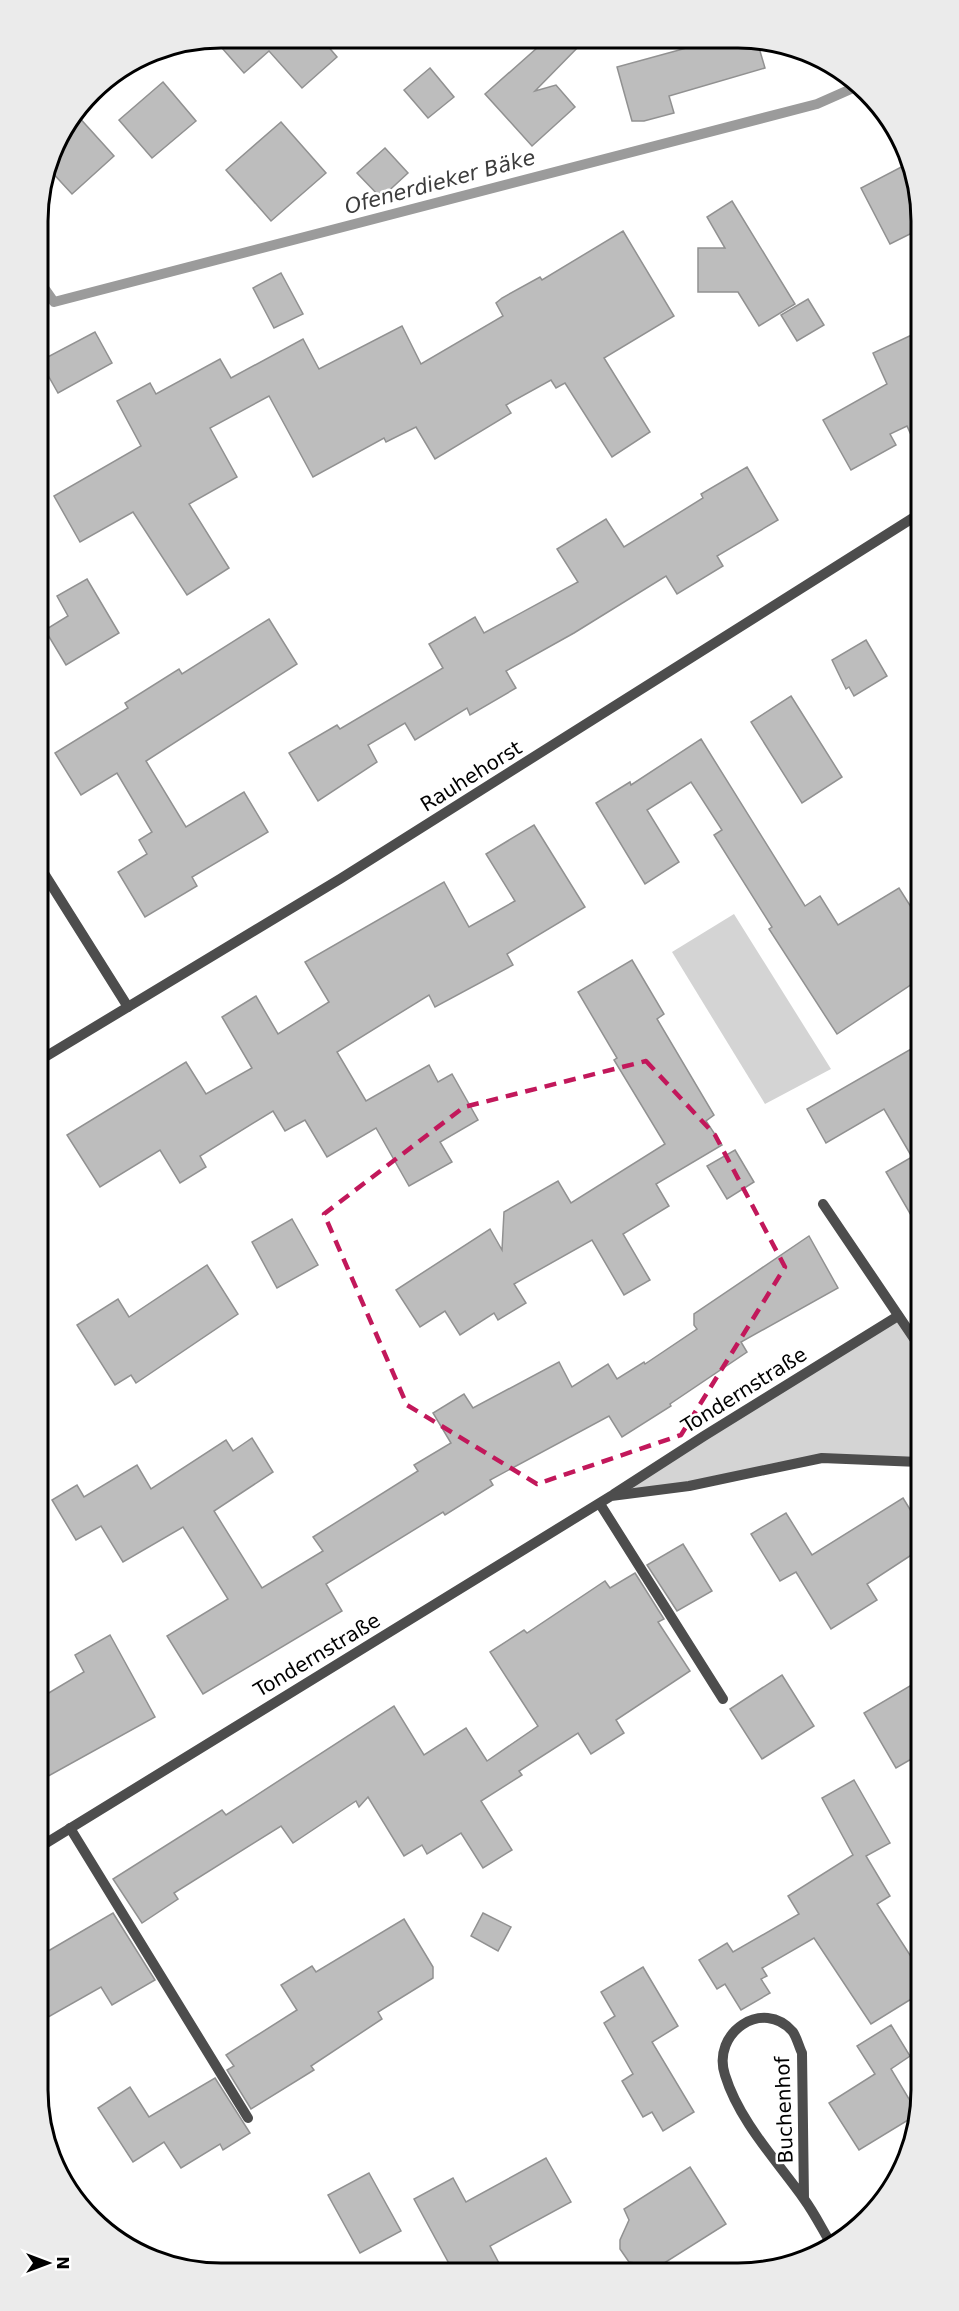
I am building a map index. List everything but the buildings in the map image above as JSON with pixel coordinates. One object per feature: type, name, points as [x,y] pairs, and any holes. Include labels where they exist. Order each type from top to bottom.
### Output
[{"type":"street","name":"Rauhehorst","points":[[48,1055],[157,992],[340,879],[911,519]]},
{"type":"street","points":[[48,880],[128,1007]]},
{"type":"street","points":[[823,1204],[911,1335]]},
{"type":"street","name":"Tondernstraße","points":[[48,1842],[600,1504],[704,1436],[898,1316]]},
{"type":"street","name":"Tondernstraße","points":[[611,1496],[689,1486],[822,1458],[911,1462]]},
{"type":"street","points":[[600,1504],[723,1699]]},
{"type":"street","points":[[70,1828],[248,2118]]},
{"type":"street","name":"Buchenhof","points":[[804,2199],[802,2054],[794,2033],[778,2020],[753,2018],[731,2032],[722,2050],[724,2075],[741,2109],[804,2199],[828,2238]]},
{"type":"highlighted area","points":[[646,1061],[715,1135],[785,1267],[681,1435],[537,1484],[407,1405],[324,1214],[464,1107]]},
{"type":"shaded area","points":[[734,914],[831,1069],[765,1104],[672,952]]},
{"type":"shaded area","points":[[898,1316],[911,1335],[911,1462],[822,1458],[611,1496]]},
{"type":"waterway","name":"Ofenerdieker Bäke","points":[[48,293],[54,302],[817,104],[849,90]]}]
